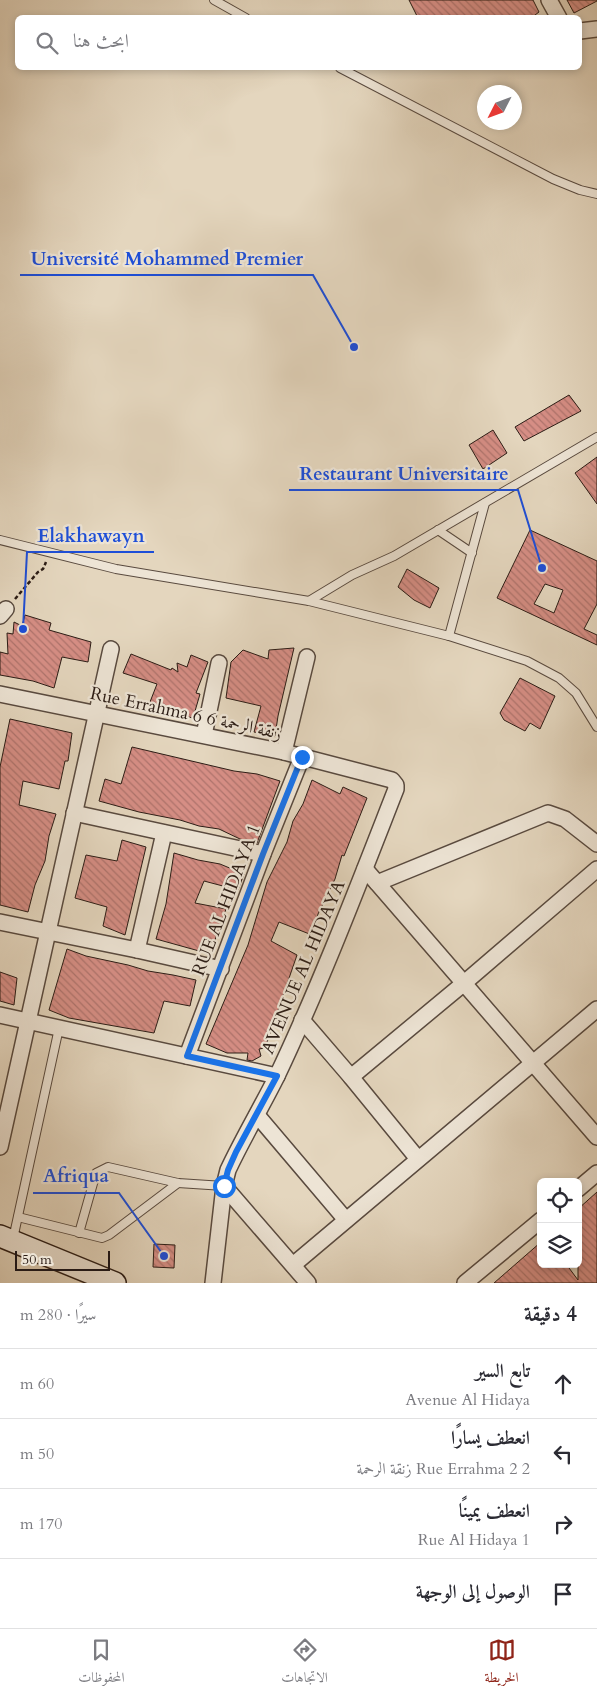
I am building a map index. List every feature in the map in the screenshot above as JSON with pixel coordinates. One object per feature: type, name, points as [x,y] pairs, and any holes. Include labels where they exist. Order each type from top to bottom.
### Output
[{"type":"street","points":[[549,0],[557,15]]},
{"type":"street","points":[[582,31],[597,29]]},
{"type":"street","points":[[0,1147],[2,1128],[28,1021],[111,650]]},
{"type":"street","points":[[284,752],[307,657]]},
{"type":"street","points":[[204,735],[219,663]]},
{"type":"street","name":"Rue Errahma 6 6 زنقة الرحمة","points":[[0,694],[284,752],[392,780]]},
{"type":"street","name":"RUE AL HIDAYA 1","points":[[187,1056],[263,854],[302,757]]},
{"type":"street","name":"AVENUE AL HIDAYA","points":[[213,1283],[224,1186],[228,1170],[277,1076],[302,1020],[396,790],[396,784],[392,780]]},
{"type":"street","points":[[74,813],[263,854]]},
{"type":"street","points":[[377,883],[548,813],[566,819],[597,844]]},
{"type":"street","points":[[137,950],[164,833]]},
{"type":"street","points":[[365,869],[597,1137]]},
{"type":"street","points":[[351,1076],[464,984],[597,869]]},
{"type":"street","points":[[0,922],[220,969]]},
{"type":"street","points":[[293,1265],[597,1009]]},
{"type":"street","points":[[0,1016],[277,1076]]},
{"type":"street","points":[[302,1020],[351,1076],[418,1159]]},
{"type":"street","points":[[257,1115],[346,1220]]},
{"type":"street","points":[[582,1186],[597,1173]]},
{"type":"street","points":[[224,1186],[308,1283]]},
{"type":"street","points":[[465,1283],[537,1223]]},
{"type":"street","points":[[6,1238],[115,1283]]},
{"type":"lane","points":[[214,0],[241,15]]},
{"type":"lane","points":[[344,70],[553,179],[580,190],[597,194]]},
{"type":"lane","points":[[308,601],[334,585],[394,556],[597,438]]},
{"type":"lane","points":[[449,636],[485,503]]},
{"type":"lane","points":[[438,530],[472,553]]},
{"type":"lane","points":[[0,540],[116,569],[308,601],[449,636],[527,661],[554,675],[569,685],[576,693],[597,727]]},
{"type":"lane","points":[[6,1238],[18,1217],[59,1028]]},
{"type":"lane","points":[[79,1233],[96,1173],[108,1167],[178,1182],[224,1186]]},
{"type":"lane","points":[[18,1217],[102,1238],[108,1236],[178,1182]]},
{"type":"path","points":[[3,613],[38,572],[43,569],[47,558]]},
{"type":"building","points":[[409,0],[533,0],[539,12],[535,15],[416,15]]},
{"type":"building","points":[[567,0],[597,0],[597,1],[574,13]]},
{"type":"building","points":[[569,395],[581,411],[524,441],[515,427]]},
{"type":"building","points":[[493,430],[507,453],[483,469],[469,445]]},
{"type":"building","points":[[597,457],[597,504],[575,473]]},
{"type":"building","points":[[530,530],[597,561],[597,604],[584,629],[597,635],[597,645],[497,598]],"holes":[[[545,584],[563,590],[554,613],[534,604]]]},
{"type":"building","points":[[407,569],[439,588],[430,608],[414,600],[398,587]]},
{"type":"building","points":[[25,615],[51,623],[49,630],[91,642],[88,662],[62,657],[54,688],[33,681],[0,675],[0,652],[8,654],[7,633],[13,634],[14,622],[22,626]]},
{"type":"building","points":[[294,648],[275,736],[254,732],[261,706],[226,698],[231,662],[243,650],[268,659],[269,650]]},
{"type":"building","points":[[131,654],[171,670],[172,668],[178,672],[177,663],[187,667],[191,655],[208,662],[196,693],[200,694],[193,718],[172,713],[150,702],[157,684],[123,673]]},
{"type":"building","points":[[520,678],[555,696],[540,729],[530,723],[525,731],[504,720],[500,713]]},
{"type":"building","points":[[10,719],[72,733],[68,761],[65,761],[59,789],[23,781],[19,805],[56,814],[49,836],[45,861],[35,885],[28,912],[0,905],[0,767]]},
{"type":"building","points":[[132,747],[234,771],[257,774],[280,781],[257,843],[240,839],[219,829],[139,812],[99,801],[105,779],[121,784]]},
{"type":"building","points":[[312,780],[340,794],[343,787],[367,798],[344,856],[342,855],[335,879],[318,914],[312,935],[279,922],[271,941],[297,955],[265,1048],[259,1049],[261,1056],[252,1061],[247,1060],[248,1053],[227,1053],[206,1044],[248,945],[267,882],[287,842],[293,821],[303,804]]},
{"type":"building","points":[[122,840],[146,847],[125,935],[103,926],[107,907],[75,898],[86,855],[117,861]]},
{"type":"building","points":[[174,853],[220,864],[244,874],[238,890],[204,881],[195,903],[226,909],[210,954],[156,939],[166,904]]},
{"type":"building","points":[[67,949],[86,956],[148,971],[196,980],[190,1006],[164,1001],[154,1033],[69,1018],[49,1010]]},
{"type":"building","points":[[0,972],[17,978],[14,1005],[0,1001]]},
{"type":"building","points":[[597,1192],[597,1283],[494,1283],[537,1245],[537,1268],[569,1268],[578,1280],[578,1268],[582,1268],[582,1205]]},
{"type":"building","points":[[154,1244],[175,1245],[174,1268],[153,1267]]},
{"type":"place","name":"Université Mohammed Premier","points":[[354,347]]},
{"type":"place","name":"Restaurant Universitaire","points":[[542,568]]},
{"type":"place","name":"Elakhawayn","points":[[23,629]]},
{"type":"place","name":"Afriqua","points":[[164,1256]]},
{"type":"route","points":[[224,1186],[228,1170],[236,1152],[277,1076],[187,1056],[263,854],[302,757]]}]
